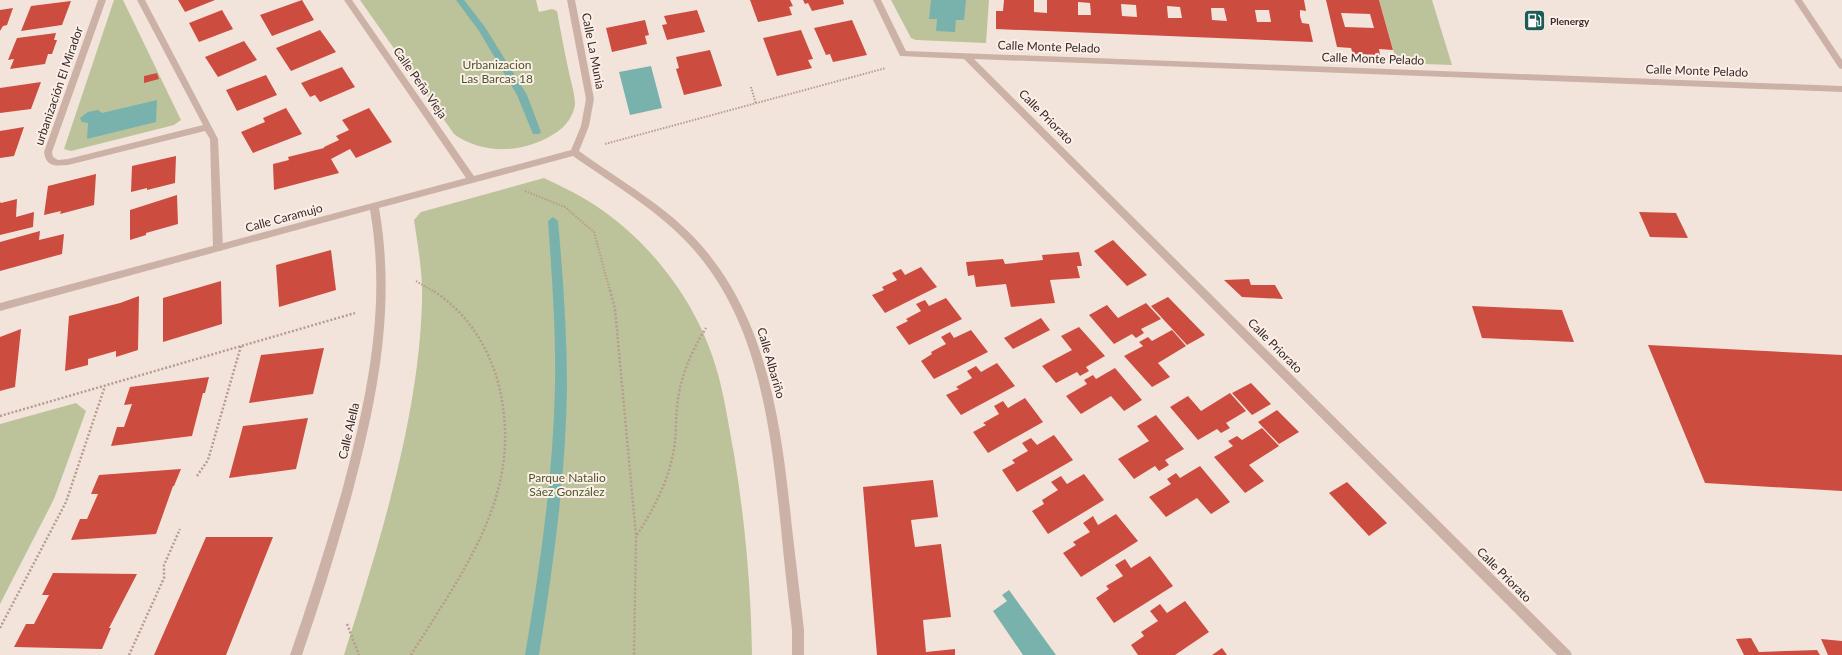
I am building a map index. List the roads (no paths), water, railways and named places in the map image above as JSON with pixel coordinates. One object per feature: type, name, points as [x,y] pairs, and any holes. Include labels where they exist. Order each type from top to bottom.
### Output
[{"type":"street","name":"urbanización El Mirador","points":[[102,0],[48,152],[49,159],[56,163],[68,162],[208,127]]},
{"type":"street","points":[[141,0],[214,139],[218,248]]},
{"type":"street","name":"Calle Peña Vieja","points":[[348,0],[472,179]]},
{"type":"street","name":"Calle La Munia","points":[[571,0],[590,99],[590,113],[586,128],[574,152]]},
{"type":"street","name":"Calle Monte Pelado","points":[[877,0],[903,54],[1842,89]]},
{"type":"street","points":[[1798,0],[1842,66]]},
{"type":"street","name":"Calle Priorato","points":[[966,56],[1566,655]]},
{"type":"street","name":"Calle Caramujo","points":[[0,307],[574,152]]},
{"type":"street","name":"Calle Albariño","points":[[574,152],[661,213],[698,248],[724,282],[748,330],[762,371],[775,431],[798,630],[798,655]]},
{"type":"street","name":"Calle Alella","points":[[296,655],[336,529],[363,433],[376,368],[381,322],[382,272],[380,243],[374,206]]},
{"type":"water","points":[[931,0],[966,0],[964,20],[956,20],[955,32],[936,31],[937,19],[929,19]]},
{"type":"water","points":[[651,66],[662,108],[630,115],[619,72]]},
{"type":"water","points":[[157,100],[156,122],[87,139],[88,123],[82,122],[80,118],[88,112],[98,110],[102,113]]},
{"type":"water","points":[[1009,590],[1056,655],[1023,655],[993,611],[1007,601],[1002,595]]},
{"type":"waterway","points":[[460,0],[482,29],[522,95],[536,132]]},
{"type":"waterway","points":[[532,655],[543,589],[555,488],[560,421],[560,324],[553,221]]},
{"type":"place","name":"Plenergy","points":[[1534,21]]},
{"type":"park label","name":"Urbanizacion Las Barcas 18","points":[[497,72]]},
{"type":"park label","name":"Parque Natalio Sáez González","points":[[567,485]]}]
